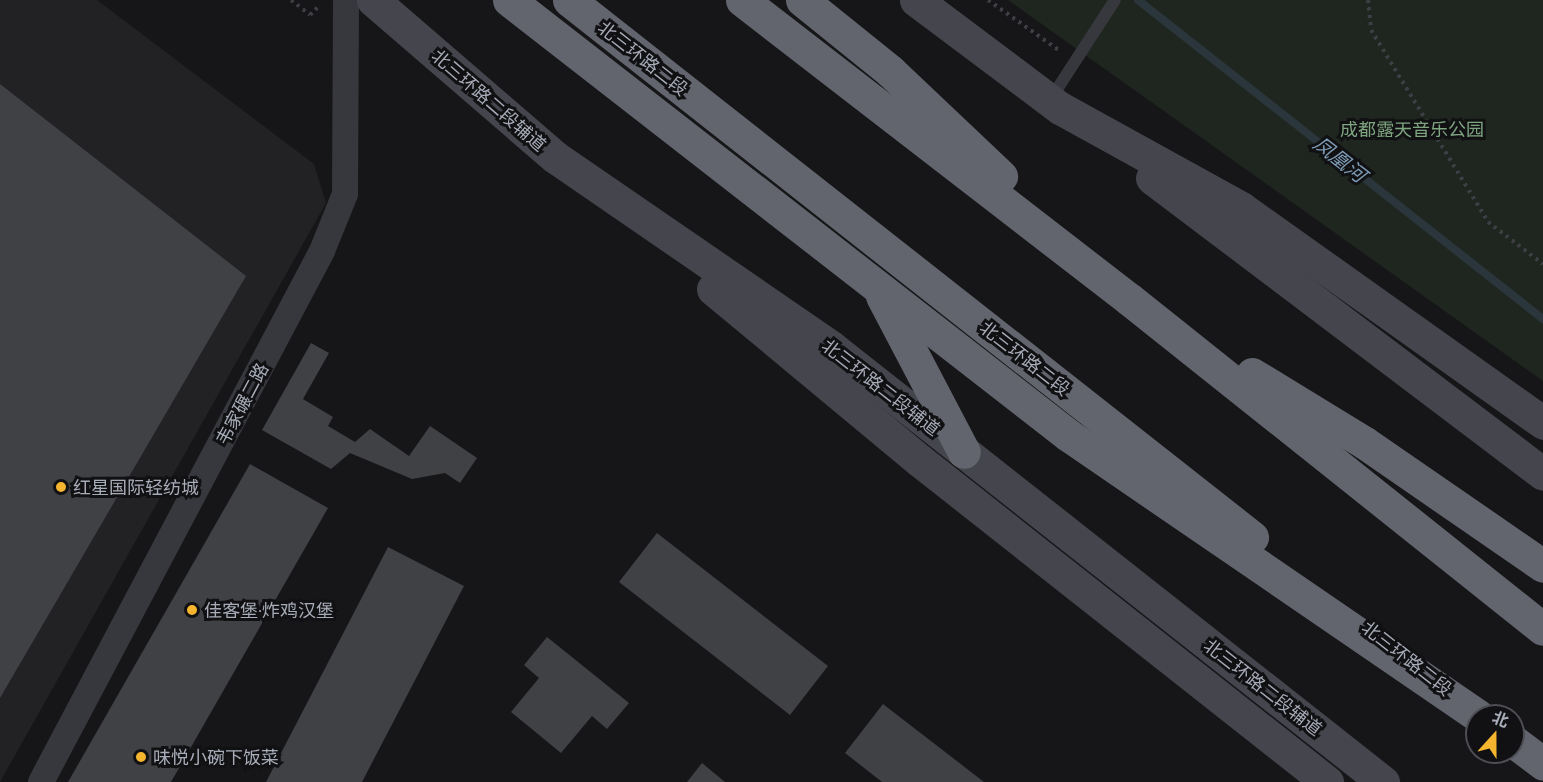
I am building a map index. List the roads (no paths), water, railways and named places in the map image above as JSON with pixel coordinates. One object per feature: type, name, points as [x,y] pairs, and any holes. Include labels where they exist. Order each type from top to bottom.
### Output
[{"type":"highway","points":[[509,0],[1068,435],[1465,706]]},
{"type":"highway","name":"北三环路二段","points":[[569,0],[1465,705]]},
{"type":"highway","points":[[742,0],[1129,299],[1543,629]]},
{"type":"highway","points":[[802,0],[890,71],[1129,299],[1365,443],[1543,567]]},
{"type":"highway","points":[[877,286],[964,452]]},
{"type":"highway","points":[[1525,750],[1543,764]]},
{"type":"main road","name":"北三环路二段辅道","points":[[374,0],[555,157],[831,347],[1383,782]]},
{"type":"main road","points":[[916,0],[1543,474]]},
{"type":"main road","points":[[1055,104],[1241,208],[1543,423]]},
{"type":"main road","points":[[555,157],[920,460],[1327,782]]},
{"type":"street","name":"韦家碾二路","points":[[41,782],[322,251],[345,194],[346,0]]},
{"type":"lane","points":[[1055,104],[1075,62],[1114,2]]},
{"type":"waterway","name":"凤凰河","points":[[1138,0],[1543,319]]},
{"type":"place","name":"红星国际轻纺城","points":[[61,487]]},
{"type":"place","name":"佳客堡·炸鸡汉堡","points":[[192,610]]},
{"type":"place","name":"味悦小碗下饭菜","points":[[141,757]]},
{"type":"park label","name":"成都露天音乐公园","points":[[1412,129]]}]
